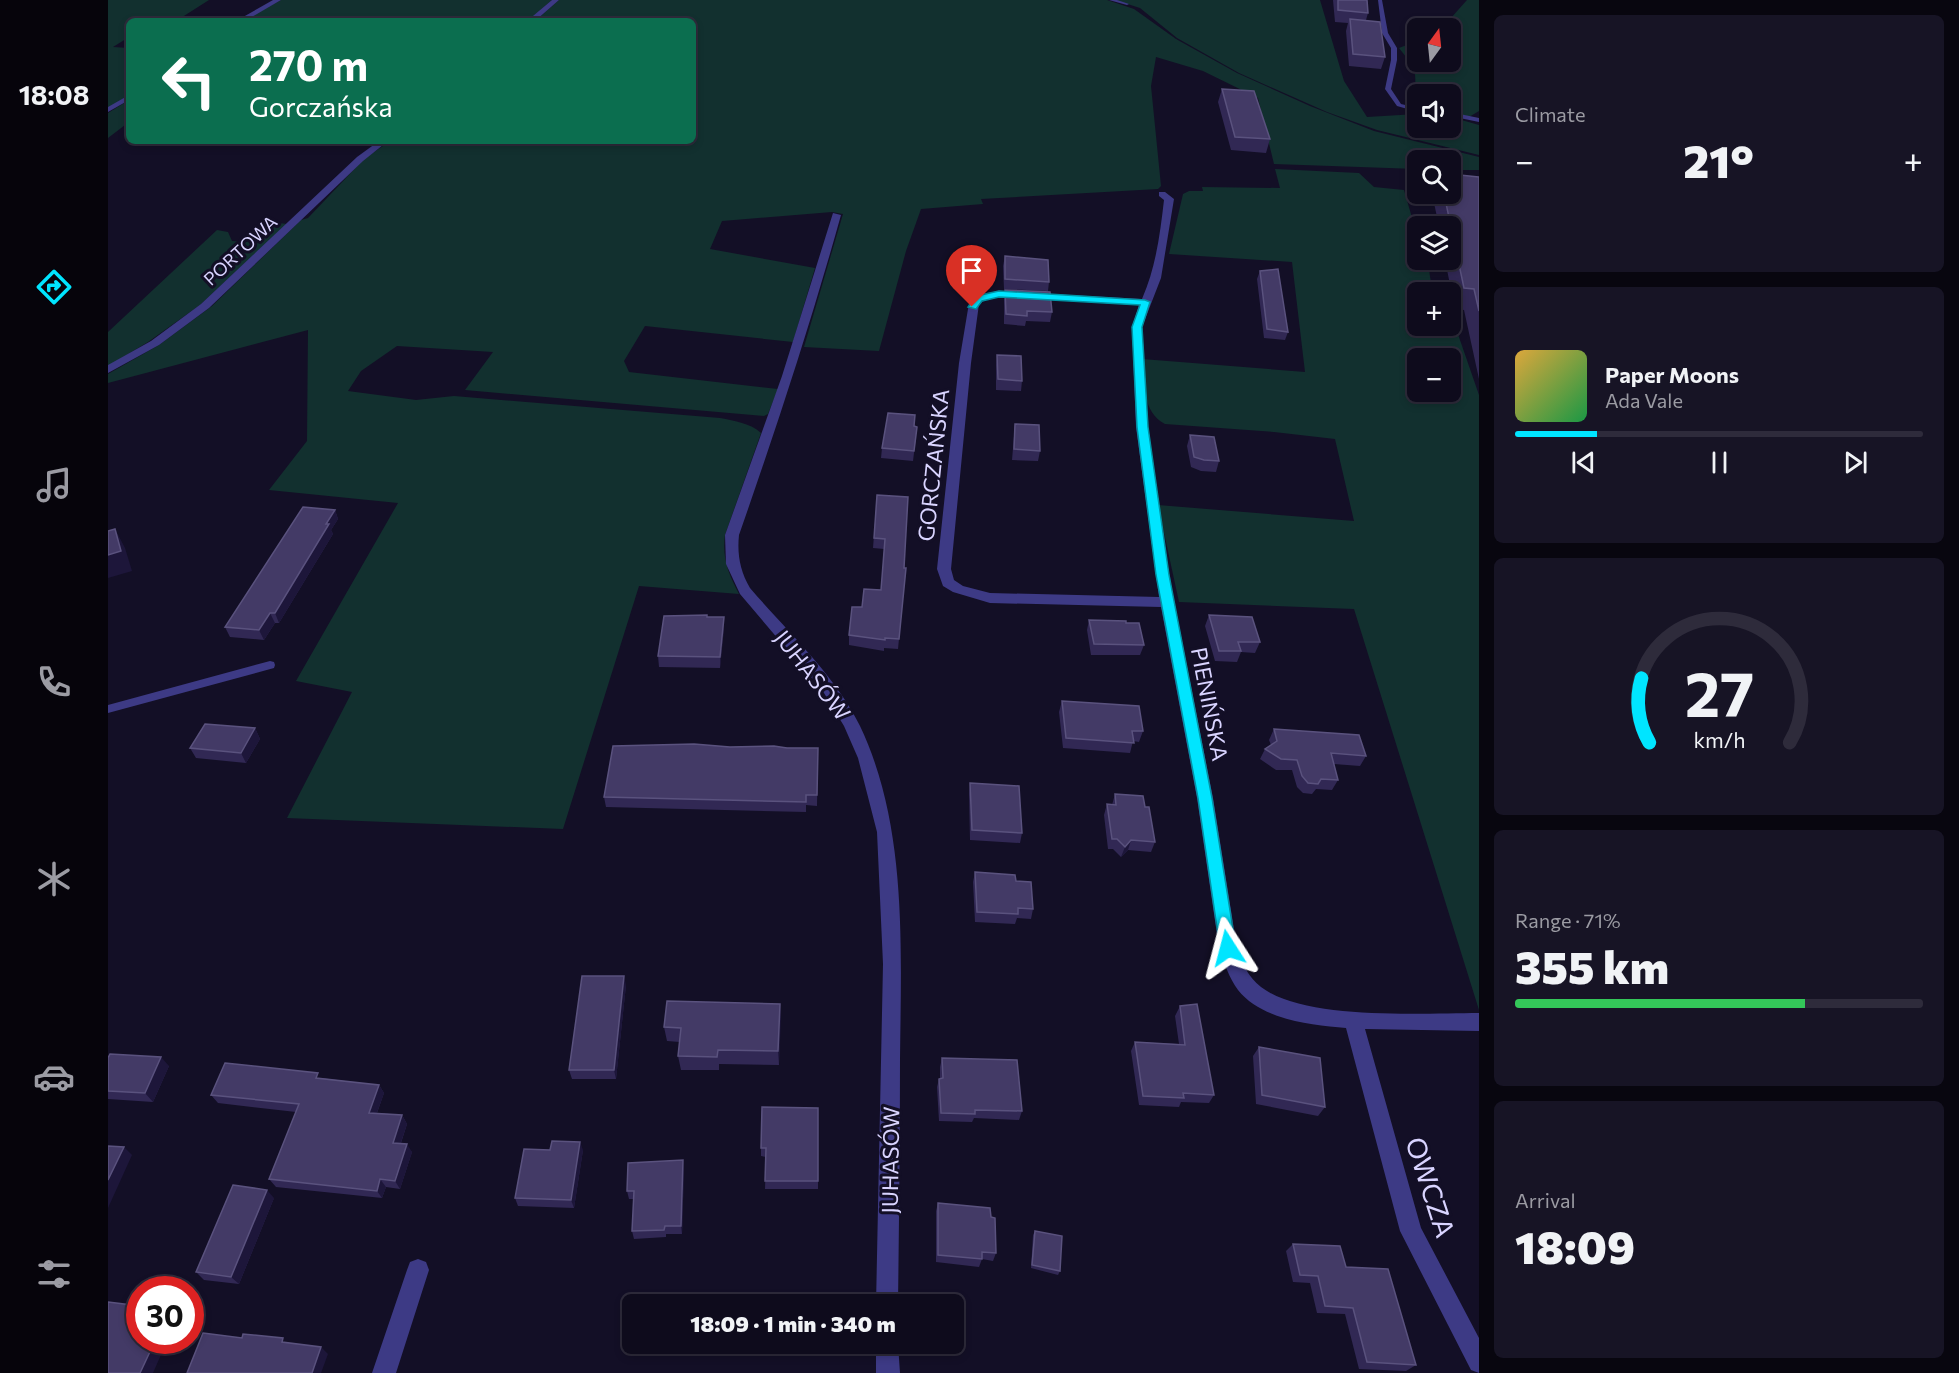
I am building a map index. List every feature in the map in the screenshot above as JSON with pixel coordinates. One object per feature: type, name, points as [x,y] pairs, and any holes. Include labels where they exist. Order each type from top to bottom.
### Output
[{"type":"street","points":[[245,18],[278,0]]},
{"type":"street","points":[[535,18],[556,0]]},
{"type":"street","points":[[108,110],[126,99]]},
{"type":"street","name":"PORTOWA","points":[[108,370],[155,343],[205,306],[360,159],[380,144]]},
{"type":"street","name":"PIENIŃSKA","points":[[1162,194],[1169,199],[1162,252],[1156,278],[1137,327],[1142,427],[1167,602],[1205,798],[1228,948],[1234,967],[1241,981],[1255,995],[1272,1004],[1312,1016],[1479,1023]]},
{"type":"street","name":"JUHASÓW","points":[[836,215],[812,301],[732,535],[730,550],[735,576],[745,591],[840,705],[866,758],[878,795],[885,832],[892,964],[887,1294]]},
{"type":"street","name":"GORCZAŃSKA","points":[[1145,302],[999,294],[984,296],[974,303],[965,363],[944,569],[948,583],[958,589],[990,598],[1167,602]]},
{"type":"street","name":"OWCZA","points":[[1353,1019],[1412,1231],[1479,1362]]},
{"type":"street","points":[[384,1373],[418,1270]]},
{"type":"street","points":[[887,1354],[888,1373]]},
{"type":"lane","points":[[1111,0],[1126,4]]},
{"type":"lane","points":[[1380,0],[1385,33],[1394,48],[1388,89],[1399,105],[1407,107]]},
{"type":"lane","points":[[1461,116],[1479,120]]},
{"type":"lane","points":[[108,708],[270,665]]},
{"type":"green space","points":[[108,0],[209,0],[181,18],[126,18],[126,39],[113,47],[126,48],[126,97],[108,108]]},
{"type":"green space","points":[[281,0],[552,0],[531,18],[248,18]]},
{"type":"green space","points":[[559,0],[1107,0],[1134,9],[1176,39],[1237,73],[1310,106],[1374,131],[1451,150],[1407,150],[1407,169],[1274,164],[1258,98],[1203,71],[1156,57],[1151,86],[1161,186],[1158,189],[981,199],[983,204],[921,209],[906,251],[879,351],[804,347],[843,214],[832,212],[722,221],[710,249],[815,268],[793,342],[645,326],[624,361],[629,372],[778,389],[768,414],[764,416],[465,390],[493,352],[397,346],[361,371],[348,391],[416,400],[454,396],[720,418],[742,423],[757,430],[761,433],[725,535],[724,551],[727,565],[739,594],[639,586],[563,829],[287,818],[352,692],[296,681],[398,503],[269,490],[307,441],[308,330],[108,383],[108,374],[159,345],[212,306],[301,220],[308,218],[364,159],[386,144],[696,144],[696,18],[538,18]]},
{"type":"green space","points":[[1115,0],[1320,0],[1344,81],[1367,117],[1407,115],[1407,137],[1377,130],[1327,112],[1239,73],[1177,38],[1140,8]]},
{"type":"green space","points":[[1467,0],[1479,0],[1479,111],[1469,117],[1461,115],[1461,84],[1416,84],[1414,72],[1461,72],[1461,18],[1451,18]]},
{"type":"green space","points":[[1407,45],[1407,58],[1399,48]]},
{"type":"green space","points":[[126,102],[126,124],[108,138],[108,113]]},
{"type":"green space","points":[[1461,120],[1479,125],[1479,155],[1410,138],[1461,138]]},
{"type":"green space","points":[[1461,153],[1479,157],[1479,170],[1461,170]]},
{"type":"green space","points":[[1275,169],[1359,173],[1374,187],[1404,190],[1412,216],[1407,216],[1407,270],[1429,270],[1432,282],[1407,282],[1407,336],[1459,336],[1479,395],[1479,1010],[1354,609],[1179,602],[1158,505],[1354,521],[1335,439],[1165,424],[1157,419],[1148,404],[1142,359],[1305,372],[1292,262],[1169,254],[1183,194],[1189,191],[1203,191],[1202,187],[1280,188]]},
{"type":"green space","points":[[279,223],[287,224],[200,305],[148,342],[108,366],[108,332],[217,230],[228,232],[232,241],[246,242]]},
{"type":"building","points":[[1338,0],[1367,0],[1368,13],[1338,10]]},
{"type":"building","points":[[1350,19],[1380,22],[1385,57],[1353,54]]},
{"type":"building","points":[[1222,89],[1254,91],[1270,139],[1235,137]]},
{"type":"building","points":[[1461,175],[1479,177],[1479,311],[1474,289],[1464,288],[1460,270],[1461,216],[1449,216],[1446,204],[1461,204]]},
{"type":"building","points":[[1005,256],[1048,260],[1049,282],[1005,279]]},
{"type":"building","points":[[1278,269],[1288,332],[1267,329],[1260,271]]},
{"type":"building","points":[[1005,290],[1050,292],[1052,312],[1027,311],[1027,316],[1006,314]]},
{"type":"building","points":[[997,355],[1021,356],[1022,381],[998,379]]},
{"type":"building","points":[[888,413],[915,415],[914,426],[917,427],[914,451],[882,448]]},
{"type":"building","points":[[1015,424],[1039,425],[1040,451],[1014,449]]},
{"type":"building","points":[[1190,435],[1214,437],[1219,461],[1194,457]]},
{"type":"building","points":[[877,495],[908,497],[904,568],[906,568],[899,639],[885,638],[885,640],[849,635],[852,607],[862,607],[864,589],[881,590],[885,539],[874,538]]},
{"type":"building","points":[[303,507],[335,510],[326,524],[329,524],[275,613],[270,613],[259,630],[225,627]]},
{"type":"building","points":[[115,529],[121,551],[108,555],[108,531]]},
{"type":"building","points":[[707,615],[707,617],[724,617],[720,657],[658,656],[664,616]]},
{"type":"building","points":[[1209,615],[1252,617],[1260,642],[1238,642],[1241,651],[1219,651]]},
{"type":"building","points":[[1089,620],[1139,623],[1144,645],[1094,644]]},
{"type":"building","points":[[1062,701],[1139,706],[1143,731],[1132,731],[1134,743],[1066,738]]},
{"type":"building","points":[[205,724],[255,728],[241,753],[190,748]]},
{"type":"building","points":[[1274,729],[1359,735],[1366,756],[1331,753],[1338,780],[1321,779],[1318,784],[1308,783],[1302,776],[1297,760],[1281,759],[1265,749],[1277,741]]},
{"type":"building","points":[[694,744],[730,747],[818,748],[817,795],[806,795],[806,802],[604,797],[613,746]]},
{"type":"building","points":[[970,783],[1019,786],[1022,833],[972,830]]},
{"type":"building","points":[[1115,794],[1143,796],[1145,807],[1149,807],[1155,842],[1131,840],[1125,847],[1117,839],[1112,839],[1107,804],[1116,805]]},
{"type":"building","points":[[975,872],[1015,875],[1016,881],[1031,882],[1033,909],[1018,908],[1018,914],[977,912]]},
{"type":"building","points":[[582,976],[624,976],[614,1070],[569,1070]]},
{"type":"building","points":[[667,1001],[780,1004],[778,1051],[718,1050],[717,1057],[678,1056],[681,1028],[664,1027]]},
{"type":"building","points":[[1197,1004],[1214,1095],[1183,1093],[1184,1098],[1143,1096],[1135,1042],[1185,1045],[1180,1006]]},
{"type":"building","points":[[1259,1047],[1320,1058],[1325,1107],[1262,1095]]},
{"type":"building","points":[[110,1054],[161,1057],[145,1093],[108,1091]]},
{"type":"building","points":[[942,1058],[1017,1060],[1022,1111],[975,1110],[975,1114],[941,1113],[939,1079],[943,1078]]},
{"type":"building","points":[[225,1063],[318,1073],[316,1078],[379,1085],[369,1113],[402,1115],[393,1143],[407,1144],[395,1181],[380,1179],[377,1191],[269,1179],[299,1104],[211,1095]]},
{"type":"building","points":[[762,1107],[818,1108],[818,1181],[765,1181],[766,1148],[761,1148]]},
{"type":"building","points":[[552,1141],[580,1142],[571,1200],[515,1198],[524,1149],[550,1150]]},
{"type":"building","points":[[108,1146],[124,1147],[108,1180]]},
{"type":"building","points":[[683,1160],[681,1226],[665,1226],[664,1230],[632,1231],[634,1191],[627,1191],[628,1163]]},
{"type":"building","points":[[233,1185],[267,1190],[231,1277],[196,1272]]},
{"type":"building","points":[[938,1203],[990,1208],[991,1217],[995,1218],[996,1253],[982,1252],[982,1259],[938,1255]]},
{"type":"building","points":[[1035,1231],[1062,1236],[1060,1271],[1032,1265]]},
{"type":"building","points":[[1293,1244],[1340,1246],[1346,1267],[1388,1269],[1416,1365],[1367,1362],[1353,1308],[1325,1306],[1318,1276],[1300,1275]]},
{"type":"building","points":[[108,1302],[126,1304],[126,1354],[149,1354],[140,1373],[108,1373]]},
{"type":"building","points":[[204,1333],[242,1338],[243,1334],[283,1338],[282,1342],[321,1347],[312,1373],[187,1373],[195,1354],[204,1354]]},
{"type":"route","points":[[972,307],[979,298],[999,294],[1145,302],[1137,327],[1142,427],[1162,575],[1205,798],[1228,948]]}]
